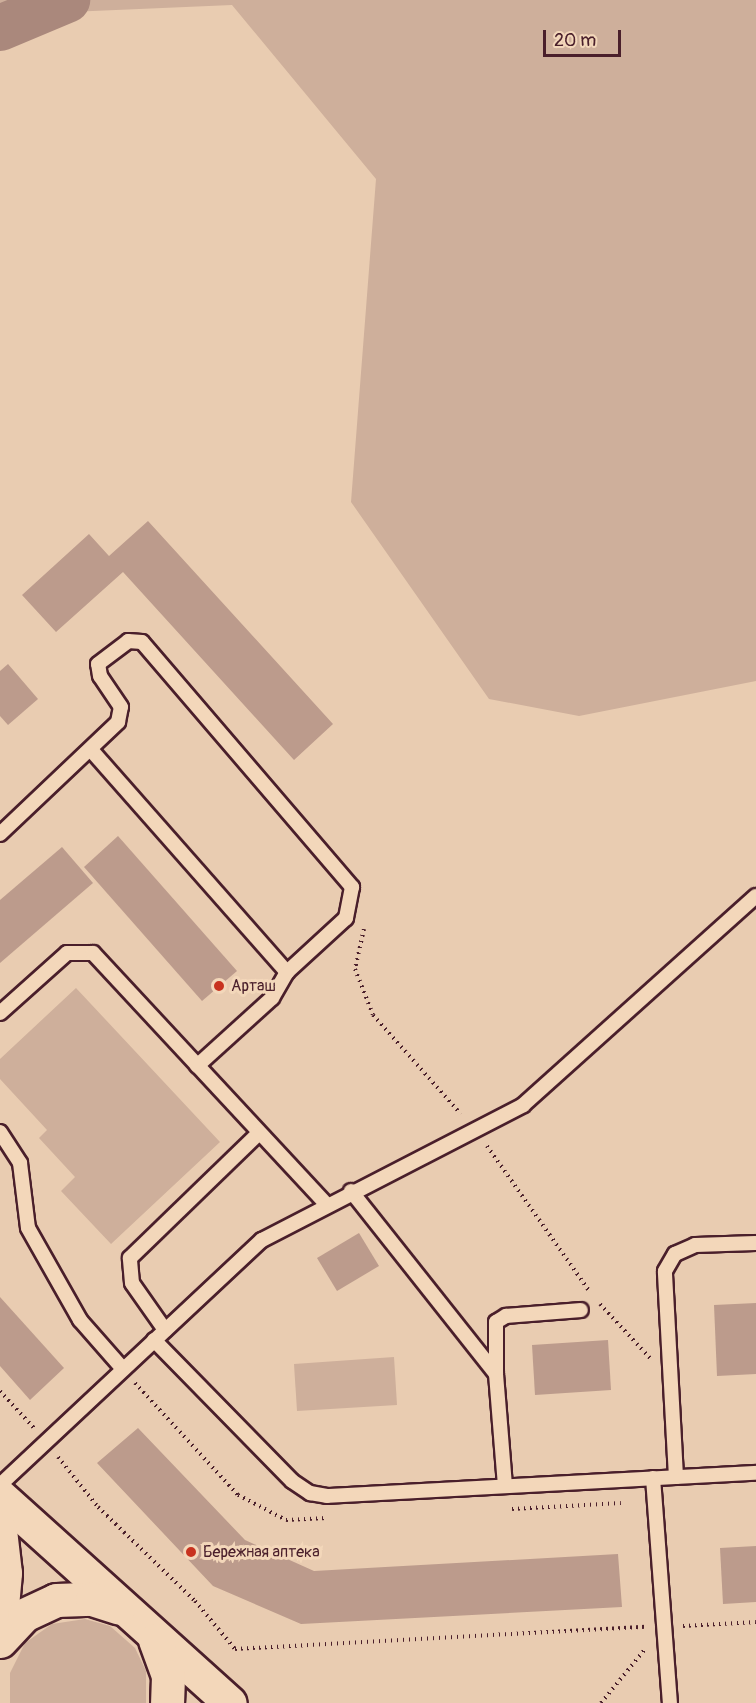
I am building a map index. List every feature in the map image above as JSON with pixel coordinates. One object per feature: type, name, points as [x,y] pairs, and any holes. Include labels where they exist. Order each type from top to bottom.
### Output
[{"type":"main road","points":[[0,1496],[230,1703]]},
{"type":"main road","points":[[0,1530],[5,1572],[0,1628]]},
{"type":"main road","points":[[0,1641],[39,1606],[74,1597],[109,1603],[140,1622],[163,1656],[167,1703]]},
{"type":"lane","points":[[0,834],[92,751],[118,722],[122,707],[98,664],[128,640],[142,642],[352,887],[346,918],[287,972],[272,998],[197,1066]]},
{"type":"lane","points":[[92,751],[287,972]]},
{"type":"lane","points":[[0,1485],[262,1240],[325,1203],[489,1127],[523,1105],[756,896]]},
{"type":"lane","points":[[0,1013],[67,953],[93,952],[325,1203]]},
{"type":"lane","points":[[0,1132],[20,1163],[28,1228],[80,1320],[123,1369]]},
{"type":"lane","points":[[165,1330],[132,1283],[130,1258],[260,1132]]},
{"type":"lane","points":[[351,1191],[496,1374]]},
{"type":"lane","points":[[676,1477],[665,1271],[675,1254],[695,1245],[756,1242]]},
{"type":"lane","points":[[505,1486],[496,1374],[496,1322],[506,1316],[581,1310]]},
{"type":"lane","points":[[154,1340],[292,1481],[310,1492],[505,1486],[756,1473]]},
{"type":"lane","points":[[653,1478],[670,1703]]},
{"type":"path","points":[[0,1391],[30,1424]]},
{"type":"path","points":[[46,1442],[98,1507],[195,1601],[235,1649],[756,1622]]},
{"type":"path","points":[[601,1703],[664,1626]]},
{"type":"shaded area","points":[[0,0],[756,0],[756,681],[579,716],[489,699],[351,502],[376,179],[232,5],[0,15]]},
{"type":"shaded area","points":[[76,988],[220,1142],[111,1244],[61,1191],[75,1177],[39,1138],[47,1130],[0,1079],[0,1059]]},
{"type":"shaded area","points":[[394,1357],[397,1405],[297,1411],[294,1364]]},
{"type":"shaded area","points":[[85,1619],[110,1626],[135,1648],[146,1671],[146,1703],[10,1703],[10,1673],[25,1643],[52,1624]]},
{"type":"building","points":[[148,521],[333,724],[294,760],[123,572],[56,632],[22,595],[89,534],[109,556]]},
{"type":"building","points":[[8,664],[38,699],[8,725],[0,716],[0,671]]},
{"type":"building","points":[[118,836],[237,971],[202,1001],[84,867]]},
{"type":"building","points":[[62,847],[93,883],[0,963],[0,900]]},
{"type":"building","points":[[359,1233],[379,1266],[337,1291],[317,1258]]},
{"type":"building","points":[[0,1297],[64,1368],[30,1400],[0,1366]]},
{"type":"building","points":[[756,1303],[756,1374],[717,1376],[714,1305]]},
{"type":"building","points":[[608,1340],[611,1390],[535,1395],[532,1345]]},
{"type":"building","points":[[138,1428],[245,1540],[314,1571],[618,1554],[622,1607],[301,1624],[213,1586],[97,1463]]},
{"type":"building","points":[[756,1546],[756,1602],[723,1604],[720,1548]]},
{"type":"waterway","points":[[0,28],[67,0]]},
{"type":"place","name":"Арташ","points":[[219,986]]},
{"type":"place","name":"Бережная аптека","points":[[191,1552]]}]
